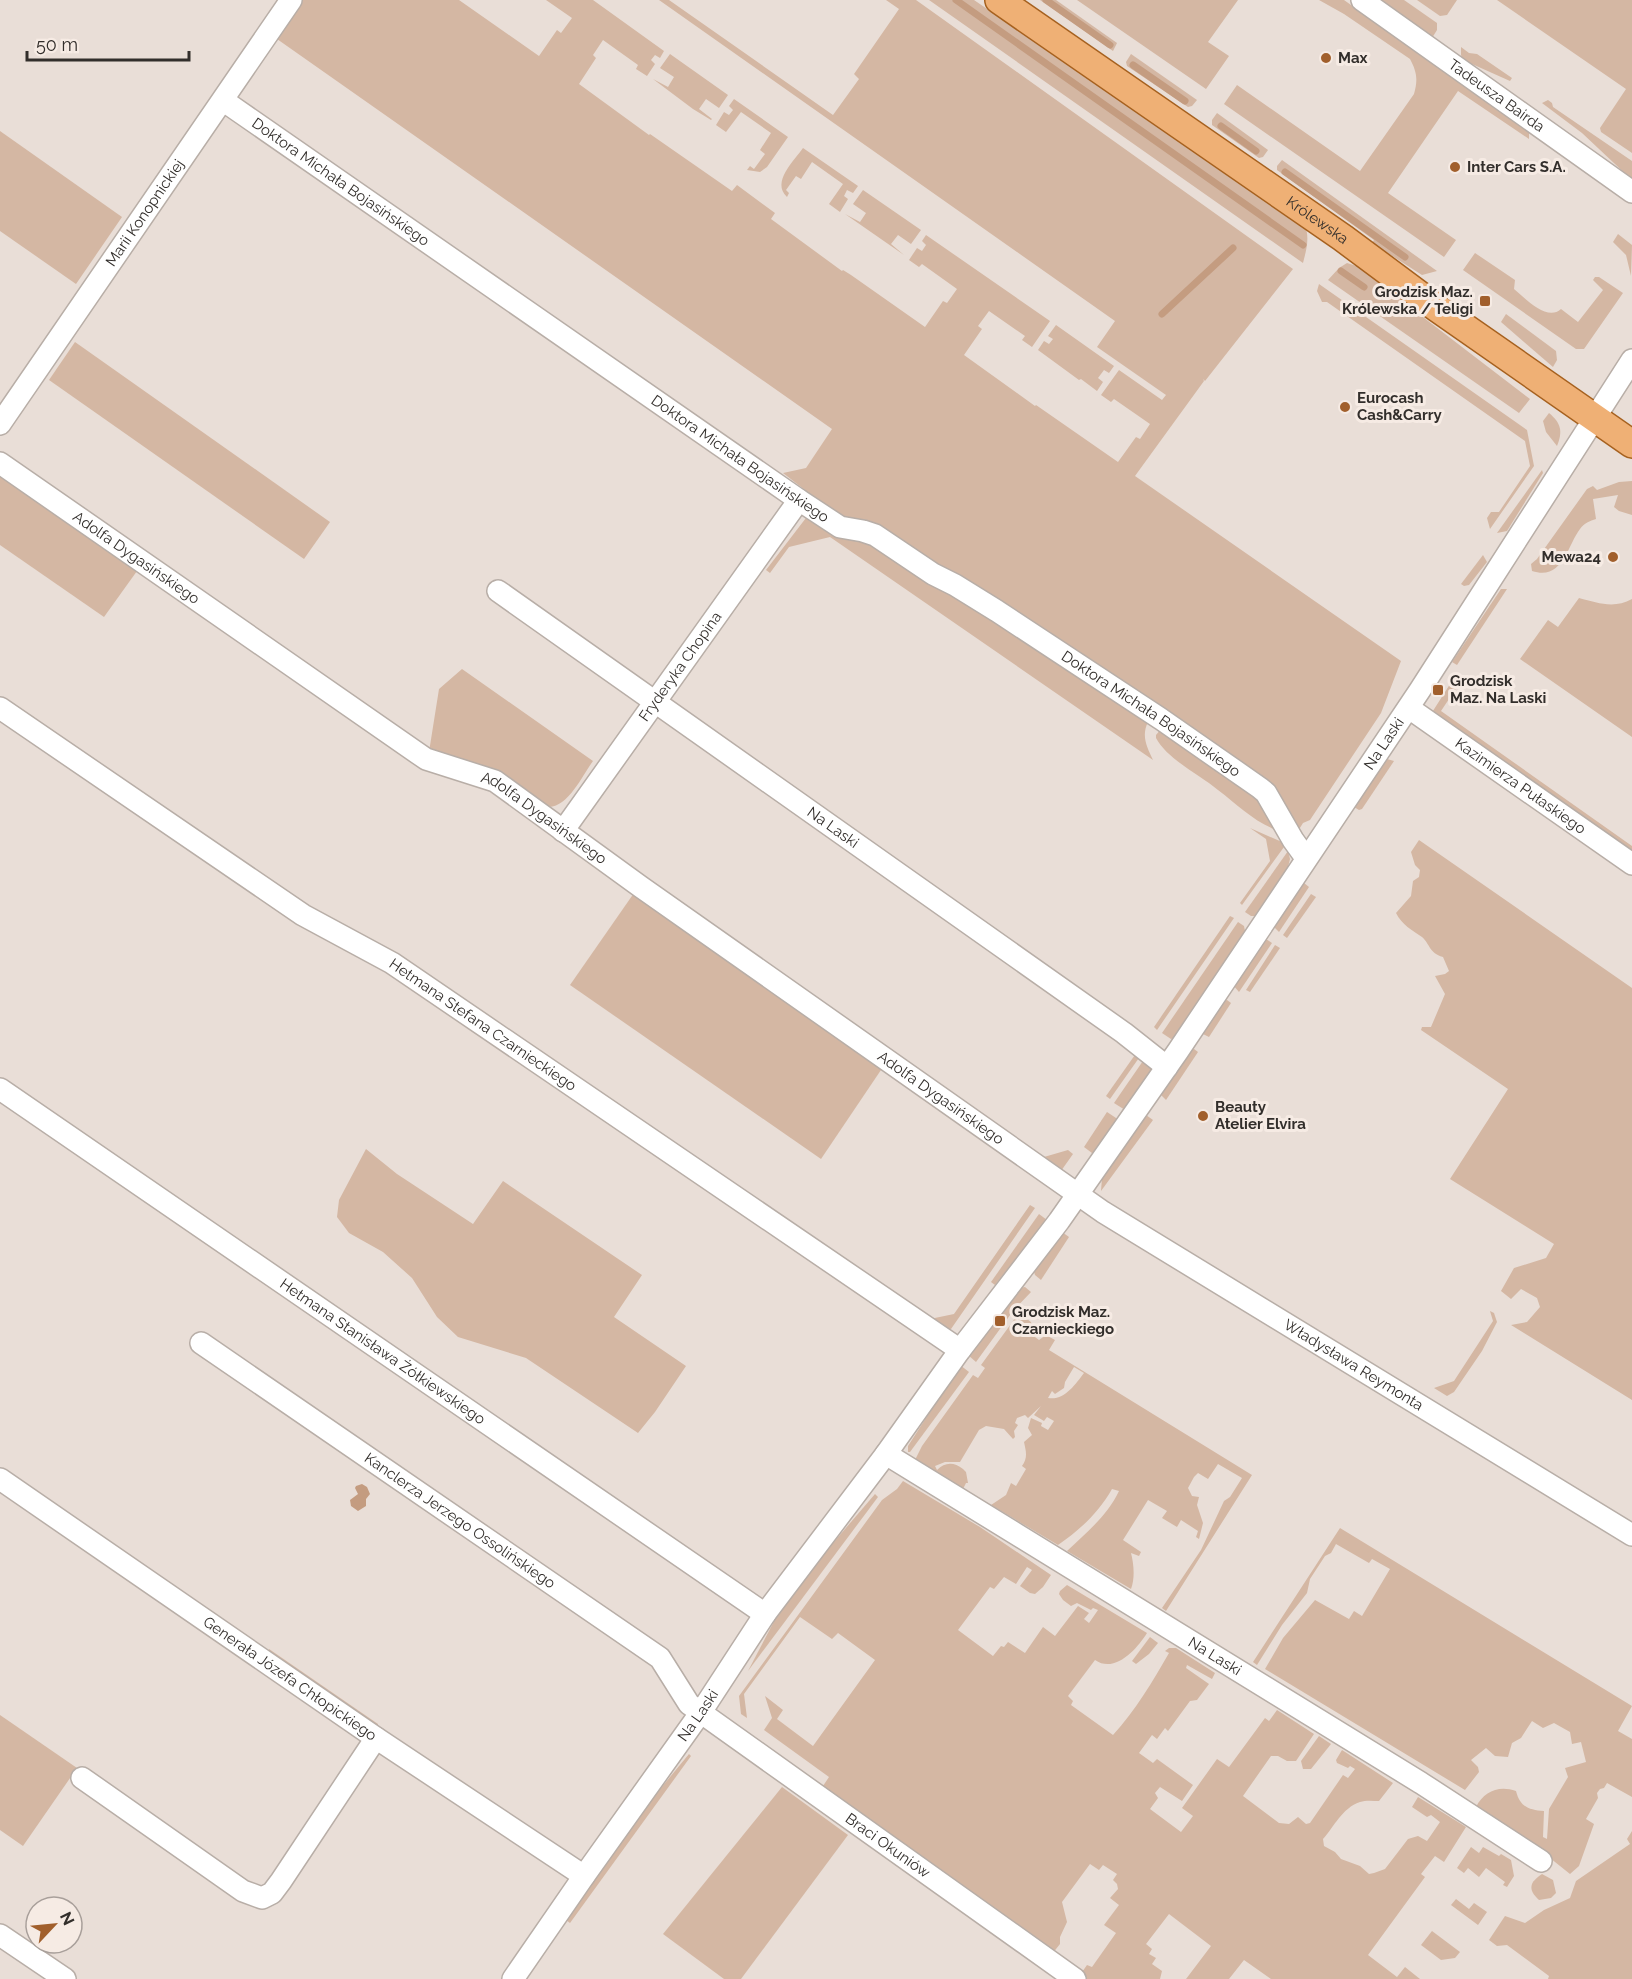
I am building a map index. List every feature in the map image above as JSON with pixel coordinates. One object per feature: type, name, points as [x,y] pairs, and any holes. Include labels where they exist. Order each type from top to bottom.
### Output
[{"type":"main road","name":"Królewska","points":[[999,0],[1334,232],[1437,308],[1632,444]]},
{"type":"street","name":"Marii Konopnickiej","points":[[0,424],[291,0]]},
{"type":"street","name":"Tadeusza Bairda","points":[[1362,0],[1632,192]]},
{"type":"street","name":"Doktora Michała Bojasińskiego","points":[[224,100],[799,501],[840,527],[875,535],[933,574],[998,611],[1260,788],[1266,793],[1306,858]]},
{"type":"street","name":"Na Laski","points":[[513,1979],[701,1712],[765,1614],[1078,1193],[1167,1066],[1408,708],[1632,360]]},
{"type":"street","name":"Adolfa Dygasińskiego","points":[[0,463],[426,759],[495,781],[1078,1193]]},
{"type":"street","name":"Fryderyka Chopina","points":[[563,831],[799,501]]},
{"type":"street","name":"Na Laski","points":[[498,591],[1124,1033],[1167,1066]]},
{"type":"street","name":"Hetmana Stefana Czarnieckiego","points":[[0,708],[303,915],[392,963],[960,1350]]},
{"type":"street","name":"Kazimierza Pułaskiego","points":[[1408,708],[1632,864]]},
{"type":"street","name":"Hetmana Stanisława Żółkiewskiego","points":[[0,1089],[765,1614]]},
{"type":"street","name":"Władysława Reymonta","points":[[1078,1193],[1103,1212],[1632,1535]]},
{"type":"street","name":"Kanclerza Jerzego Ossolińskiego","points":[[201,1343],[660,1658],[689,1704],[701,1712]]},
{"type":"street","name":"Na Laski","points":[[886,1454],[1421,1783],[1541,1861]]},
{"type":"street","name":"Generała Józefa Chłopickiego","points":[[0,1479],[376,1738],[584,1876]]},
{"type":"street","name":"Braci Okuniów","points":[[701,1712],[1075,1979]]},
{"type":"street","points":[[82,1778],[243,1891],[262,1898],[272,1893],[281,1881],[376,1738]]},
{"type":"street","points":[[0,1935],[65,1979]]},
{"type":"shaded area","points":[[303,0],[459,0],[539,56],[557,30],[561,33],[572,18],[546,0],[593,0],[664,51],[660,58],[655,55],[651,60],[655,64],[647,76],[636,69],[638,65],[603,40],[593,55],[596,58],[579,84],[732,191],[737,185],[775,213],[771,219],[842,271],[925,327],[943,301],[947,303],[957,289],[922,264],[919,267],[909,260],[917,248],[922,251],[926,245],[922,241],[926,235],[1050,321],[1032,347],[1022,340],[1025,336],[989,311],[978,326],[982,329],[964,355],[1118,462],[1136,437],[1140,439],[1150,424],[1114,399],[1111,402],[1101,395],[1119,370],[1162,400],[1166,395],[1097,347],[1115,321],[659,0],[669,0],[833,115],[859,79],[854,74],[899,9],[886,0],[916,0],[1293,269],[1205,381],[1203,379],[1204,381],[1135,476],[1401,661],[1381,713],[1310,820],[1303,823],[1298,831],[1278,796],[836,514],[783,473],[806,468],[832,429],[277,39]]},
{"type":"shaded area","points":[[929,0],[974,0],[1305,226],[1307,240],[1303,263]]},
{"type":"shaded area","points":[[1040,0],[1056,0],[1117,43],[1113,51]]},
{"type":"shaded area","points":[[1077,0],[1238,0],[1208,42],[1229,56],[1206,89]]},
{"type":"shaded area","points":[[1319,0],[1344,0],[1529,132],[1529,139],[1458,91],[1388,193],[1456,240],[1444,257],[1224,104],[1237,85],[1360,171],[1414,94],[1415,72],[1410,59],[1344,14]]},
{"type":"shaded area","points":[[1378,0],[1404,0],[1437,23],[1437,30],[1432,38]]},
{"type":"shaded area","points":[[1417,0],[1457,0],[1447,15],[1440,16]]},
{"type":"shaded area","points":[[1497,0],[1632,0],[1632,153],[1601,132],[1600,128],[1626,89]]},
{"type":"shaded area","points":[[1461,47],[1469,53],[1477,54],[1512,78],[1510,81],[1463,60]]},
{"type":"shaded area","points":[[670,54],[728,95],[719,108],[706,99],[699,109],[711,120],[653,79],[668,87],[674,77],[660,68]]},
{"type":"shaded area","points":[[1131,54],[1197,100],[1188,107],[1127,66],[1126,62]]},
{"type":"shaded area","points":[[734,99],[788,137],[767,167],[760,172],[747,170],[750,166],[754,169],[765,154],[760,150],[771,133],[741,112],[726,132],[716,125],[724,112],[729,115],[733,110],[729,106]]},
{"type":"shaded area","points":[[1548,100],[1553,107],[1632,161],[1632,180],[1582,133],[1542,103]]},
{"type":"shaded area","points":[[1217,113],[1268,150],[1263,157],[1259,158],[1212,125],[1212,120]]},
{"type":"shaded area","points":[[0,131],[122,217],[76,284],[0,231]]},
{"type":"shaded area","points":[[803,148],[858,186],[853,193],[847,190],[844,196],[848,199],[840,212],[829,204],[843,184],[812,162],[801,179],[796,176],[786,190],[789,193],[787,197],[783,191],[781,185],[783,178]]},
{"type":"shaded area","points":[[1282,160],[1437,271],[1422,275],[1372,243],[1374,240],[1277,170]]},
{"type":"shaded area","points":[[863,190],[921,230],[911,244],[898,235],[891,244],[904,255],[845,214],[860,222],[866,213],[853,204]]},
{"type":"shaded area","points":[[1618,234],[1632,245],[1631,276],[1626,255],[1613,242]]},
{"type":"shaded area","points":[[1475,253],[1515,280],[1514,289],[1530,303],[1549,313],[1561,309],[1578,322],[1603,290],[1593,280],[1595,277],[1599,277],[1623,293],[1584,349],[1576,349],[1463,270]]},
{"type":"shaded area","points":[[1347,263],[1363,268],[1385,288],[1530,399],[1519,413],[1328,280]]},
{"type":"shaded area","points":[[1319,284],[1527,430],[1534,466],[1490,529],[1487,518],[1491,512],[1499,512],[1530,466],[1525,441],[1327,302],[1322,302],[1317,291]]},
{"type":"shaded area","points":[[1506,314],[1556,351],[1557,360],[1553,367],[1501,322]]},
{"type":"shaded area","points":[[1056,325],[1114,366],[1109,373],[1104,370],[1098,378],[1103,382],[1097,391],[1038,350],[1044,341],[1049,344],[1053,339],[1048,336]]},
{"type":"shaded area","points":[[75,342],[330,522],[304,559],[49,380]]},
{"type":"shaded area","points":[[1549,413],[1560,428],[1557,446],[1546,432],[1543,421]]},
{"type":"shaded area","points":[[1542,470],[1543,473],[1507,531],[1497,533]]},
{"type":"shaded area","points":[[0,474],[137,571],[104,617],[0,545]]},
{"type":"shaded area","points":[[1632,481],[1632,515],[1614,507],[1618,495],[1593,499],[1596,519],[1587,522],[1582,527],[1563,560],[1551,571],[1542,573],[1532,571],[1531,564],[1537,559],[1587,489],[1593,486],[1597,490],[1619,482]]},
{"type":"shaded area","points":[[809,514],[866,536],[1148,722],[1145,737],[1153,760],[830,537],[789,547],[770,573],[766,570]]},
{"type":"shaded area","points":[[1483,555],[1487,562],[1469,585],[1461,584]]},
{"type":"shaded area","points":[[1501,589],[1507,589],[1457,665],[1452,662]]},
{"type":"shaded area","points":[[1579,598],[1612,604],[1632,599],[1632,737],[1520,659],[1548,620],[1558,627]]},
{"type":"shaded area","points":[[462,669],[593,761],[563,802],[549,807],[429,752],[439,689]]},
{"type":"shaded area","points":[[1452,681],[1459,684],[1441,711],[1632,846],[1632,854],[1431,714]]},
{"type":"shaded area","points":[[1161,729],[1256,791],[1276,830],[1253,817],[1168,753],[1156,738]]},
{"type":"shaded area","points":[[1387,759],[1394,761],[1362,809],[1354,807]]},
{"type":"shaded area","points":[[1250,828],[1282,842],[1284,847],[1242,905],[1240,903],[1270,861],[1266,839]]},
{"type":"shaded area","points":[[1419,840],[1632,988],[1632,1400],[1511,1325],[1527,1322],[1540,1307],[1537,1298],[1521,1289],[1511,1299],[1501,1291],[1514,1268],[1546,1258],[1554,1244],[1450,1179],[1508,1089],[1421,1030],[1422,1027],[1431,1027],[1445,994],[1435,976],[1449,971],[1443,957],[1432,951],[1425,940],[1404,924],[1396,913],[1411,896],[1413,881],[1419,877],[1420,870],[1415,865],[1411,852]]},
{"type":"shaded area","points":[[1288,851],[1290,859],[1288,867],[1255,916],[1251,916],[1245,912]]},
{"type":"shaded area","points":[[1304,883],[1309,887],[1279,932],[1273,926],[1301,884]]},
{"type":"shaded area","points":[[634,893],[883,1067],[821,1159],[570,985]]},
{"type":"shaded area","points":[[1311,894],[1316,897],[1287,938],[1283,935]]},
{"type":"shaded area","points":[[1230,916],[1234,918],[1157,1030],[1154,1027]]},
{"type":"shaded area","points":[[1238,922],[1244,926],[1245,931],[1174,1038],[1171,1039],[1162,1033]]},
{"type":"shaded area","points":[[1266,939],[1272,943],[1239,992],[1233,985],[1263,940]]},
{"type":"shaded area","points":[[1275,945],[1280,948],[1250,992],[1246,990]]},
{"type":"shaded area","points":[[819,1000],[1044,1157],[1068,1150],[1073,1154],[1061,1171]]},
{"type":"shaded area","points":[[1227,1000],[1231,1003],[1209,1037],[1203,1034],[1202,1031],[1223,1001]]},
{"type":"shaded area","points":[[1194,1049],[1198,1052],[1166,1100],[1161,1095],[1190,1050]]},
{"type":"shaded area","points":[[1137,1052],[1141,1055],[1110,1099],[1106,1096]]},
{"type":"shaded area","points":[[1145,1058],[1154,1068],[1125,1110],[1114,1103]]},
{"type":"shaded area","points":[[1107,1112],[1119,1120],[1097,1152],[1092,1153],[1084,1147]]},
{"type":"shaded area","points":[[1146,1115],[1153,1120],[1101,1191],[1102,1178]]},
{"type":"shaded area","points":[[366,1149],[397,1174],[473,1224],[503,1181],[642,1275],[614,1317],[686,1366],[638,1433],[526,1358],[458,1337],[437,1317],[412,1278],[383,1252],[349,1233],[337,1217],[339,1200]]},
{"type":"shaded area","points":[[1030,1205],[1035,1208],[951,1329],[930,1319],[954,1314]]},
{"type":"shaded area","points":[[1039,1214],[1047,1220],[995,1285],[991,1282]]},
{"type":"shaded area","points":[[1062,1232],[1069,1237],[1041,1280],[1035,1275],[1033,1269]]},
{"type":"shaded area","points":[[1025,1287],[1031,1292],[1013,1311],[976,1362],[968,1355],[1019,1288]]},
{"type":"shaded area","points":[[1490,1311],[1494,1313],[1497,1322],[1482,1351],[1454,1392],[1447,1396],[1434,1388],[1454,1381],[1493,1321]]},
{"type":"shaded area","points":[[1019,1313],[1031,1322],[1035,1337],[1039,1340],[1046,1335],[1055,1340],[1049,1350],[1252,1475],[1166,1611],[1162,1608],[1201,1550],[1224,1501],[1230,1497],[1242,1478],[1218,1464],[1208,1479],[1198,1473],[1194,1477],[1188,1488],[1192,1496],[1199,1497],[1197,1505],[1203,1523],[1199,1539],[1196,1537],[1198,1531],[1181,1520],[1177,1527],[1162,1518],[1167,1511],[1148,1500],[1123,1540],[1141,1552],[1139,1556],[1131,1553],[1134,1571],[1131,1589],[1067,1551],[1103,1516],[1119,1491],[1112,1489],[1088,1520],[1058,1545],[991,1505],[1006,1495],[1011,1483],[1016,1486],[1026,1469],[1022,1466],[1026,1457],[1024,1442],[1032,1435],[1028,1428],[1031,1418],[1042,1423],[1041,1426],[1048,1430],[1054,1421],[1047,1417],[1044,1421],[1034,1415],[1041,1406],[1028,1418],[1025,1415],[1017,1418],[1015,1423],[1018,1425],[1013,1439],[1004,1429],[986,1426],[979,1430],[960,1462],[945,1462],[935,1466],[937,1470],[943,1465],[953,1464],[963,1469],[966,1472],[968,1483],[962,1491],[912,1466],[922,1446],[973,1375],[978,1378],[985,1368],[981,1365]],"holes":[[[1074,1367],[1084,1373],[1064,1395],[1048,1398],[1052,1391],[1055,1394],[1064,1388]]]},
{"type":"shaded area","points":[[960,1365],[969,1372],[908,1452],[908,1446]]},
{"type":"shaded area","points":[[903,1481],[980,1527],[1051,1575],[1035,1594],[1020,1586],[1032,1570],[1027,1567],[1016,1584],[1004,1577],[994,1589],[990,1587],[958,1630],[993,1656],[1001,1646],[1004,1647],[1008,1642],[1025,1653],[1043,1627],[1055,1636],[1078,1606],[1089,1613],[1084,1619],[1089,1623],[1098,1610],[1093,1608],[1091,1610],[1077,1603],[1071,1606],[1063,1600],[1059,1594],[1067,1585],[1147,1633],[1125,1658],[1118,1662],[1103,1664],[1095,1660],[1068,1696],[1073,1701],[1071,1705],[1113,1735],[1143,1696],[1169,1653],[1165,1651],[1169,1648],[1176,1648],[1215,1673],[1212,1679],[1187,1665],[1186,1668],[1209,1684],[1197,1700],[1190,1701],[1168,1731],[1165,1728],[1157,1739],[1152,1735],[1139,1753],[1153,1763],[1157,1759],[1193,1785],[1182,1801],[1160,1787],[1155,1793],[1158,1798],[1150,1809],[1181,1832],[1193,1816],[1182,1808],[1217,1759],[1229,1767],[1265,1718],[1269,1721],[1277,1710],[1314,1734],[1296,1761],[1271,1756],[1243,1796],[1279,1823],[1289,1824],[1298,1817],[1306,1824],[1310,1823],[1343,1775],[1348,1778],[1355,1769],[1337,1763],[1336,1760],[1342,1750],[1393,1783],[1379,1801],[1362,1801],[1348,1809],[1323,1839],[1324,1846],[1335,1852],[1341,1859],[1360,1866],[1369,1874],[1374,1873],[1385,1869],[1408,1839],[1418,1836],[1427,1841],[1440,1822],[1431,1815],[1427,1817],[1412,1807],[1418,1797],[1466,1827],[1444,1862],[1435,1856],[1421,1874],[1425,1877],[1368,1955],[1397,1977],[1405,1967],[1420,1979],[1271,1979],[1244,1960],[1229,1979],[1186,1979],[1211,1946],[1169,1914],[1146,1944],[1152,1949],[1149,1954],[1156,1958],[1152,1964],[1162,1971],[1160,1979],[1087,1979],[1080,1975],[1087,1965],[1092,1967],[1116,1933],[1104,1925],[1119,1905],[1110,1898],[1118,1889],[1113,1880],[1117,1874],[1103,1865],[1099,1870],[1090,1864],[1062,1902],[1067,1922],[1060,1937],[1060,1944],[1052,1954],[823,1786],[829,1777],[764,1730],[772,1718],[765,1696],[783,1710],[777,1719],[813,1746],[875,1660],[838,1633],[832,1639],[800,1617],[744,1694],[747,1718],[741,1714],[739,1696],[882,1500],[897,1489]]},
{"type":"shaded area","points":[[362,1484],[367,1487],[370,1494],[366,1499],[366,1506],[358,1511],[351,1506],[350,1500],[358,1494],[356,1486]]},
{"type":"shaded area","points":[[875,1494],[878,1497],[748,1671],[781,1608]]},
{"type":"shaded area","points":[[1340,1528],[1632,1706],[1618,1731],[1632,1739],[1632,1797],[1607,1783],[1604,1788],[1600,1789],[1597,1793],[1598,1798],[1586,1819],[1594,1824],[1579,1866],[1570,1874],[1476,1807],[1483,1797],[1498,1789],[1516,1791],[1520,1801],[1526,1807],[1544,1811],[1543,1837],[1547,1839],[1549,1809],[1568,1777],[1565,1768],[1586,1762],[1581,1742],[1572,1744],[1570,1732],[1554,1723],[1543,1728],[1532,1721],[1521,1738],[1512,1743],[1508,1757],[1495,1756],[1486,1748],[1471,1760],[1478,1767],[1479,1772],[1465,1790],[1265,1669],[1283,1638],[1315,1600],[1349,1619],[1354,1611],[1362,1616],[1390,1569],[1372,1559],[1369,1563],[1336,1544],[1331,1553],[1325,1556],[1310,1579],[1307,1593],[1282,1625],[1257,1665],[1253,1662]]},
{"type":"shaded area","points":[[1150,1637],[1158,1643],[1136,1664],[1132,1661]]},
{"type":"shaded area","points":[[269,1649],[378,1725],[375,1726],[269,1653]]},
{"type":"shaded area","points":[[0,1715],[77,1768],[23,1846],[0,1830]]},
{"type":"shaded area","points":[[1319,1736],[1331,1744],[1311,1769],[1303,1769],[1301,1761]]},
{"type":"shaded area","points":[[689,1754],[691,1756],[570,1923],[566,1920],[642,1811]]},
{"type":"shaded area","points":[[782,1787],[848,1835],[741,1979],[724,1979],[663,1934]]},
{"type":"shaded area","points":[[1632,1831],[1632,1979],[1548,1979],[1549,1976],[1507,1945],[1497,1946],[1489,1940],[1505,1916],[1525,1923],[1544,1910],[1570,1898],[1576,1881],[1630,1844],[1627,1839]]},
{"type":"shaded area","points":[[1471,1847],[1479,1853],[1483,1847],[1511,1860],[1514,1876],[1507,1887],[1503,1885],[1505,1882],[1486,1868],[1479,1877],[1468,1868],[1464,1873],[1457,1868]]},
{"type":"shaded area","points":[[1542,1874],[1553,1880],[1556,1893],[1551,1898],[1539,1900],[1532,1886]]},
{"type":"shaded area","points":[[1456,1899],[1469,1909],[1474,1903],[1487,1912],[1478,1925],[1451,1905]]},
{"type":"shaded area","points":[[1432,1931],[1460,1952],[1455,1958],[1441,1960],[1421,1945]]},
{"type":"waterway","points":[[956,0],[1303,245]]},
{"type":"waterway","points":[[1046,0],[1110,45]]},
{"type":"waterway","points":[[1133,65],[1185,101]]},
{"type":"waterway","points":[[1221,126],[1256,151]]},
{"type":"waterway","points":[[1285,172],[1405,257]]},
{"type":"waterway","points":[[1162,314],[1233,248]]},
{"type":"waterway","points":[[1341,271],[1364,287]]},
{"type":"place","name":"Max","points":[[1326,58]]},
{"type":"place","name":"Inter Cars S.A.","points":[[1455,167]]},
{"type":"place","name":"Grodzisk Maz. Królewska / Teligi","points":[[1485,301]]},
{"type":"place","name":"Eurocash Cash&Carry","points":[[1345,407]]},
{"type":"place","name":"Mewa24","points":[[1613,557]]},
{"type":"place","name":"Grodzisk Maz. Na Laski","points":[[1438,690]]},
{"type":"place","name":"Beauty Atelier Elvira","points":[[1203,1116]]},
{"type":"place","name":"Grodzisk Maz. Czarnieckiego","points":[[1000,1321]]}]
